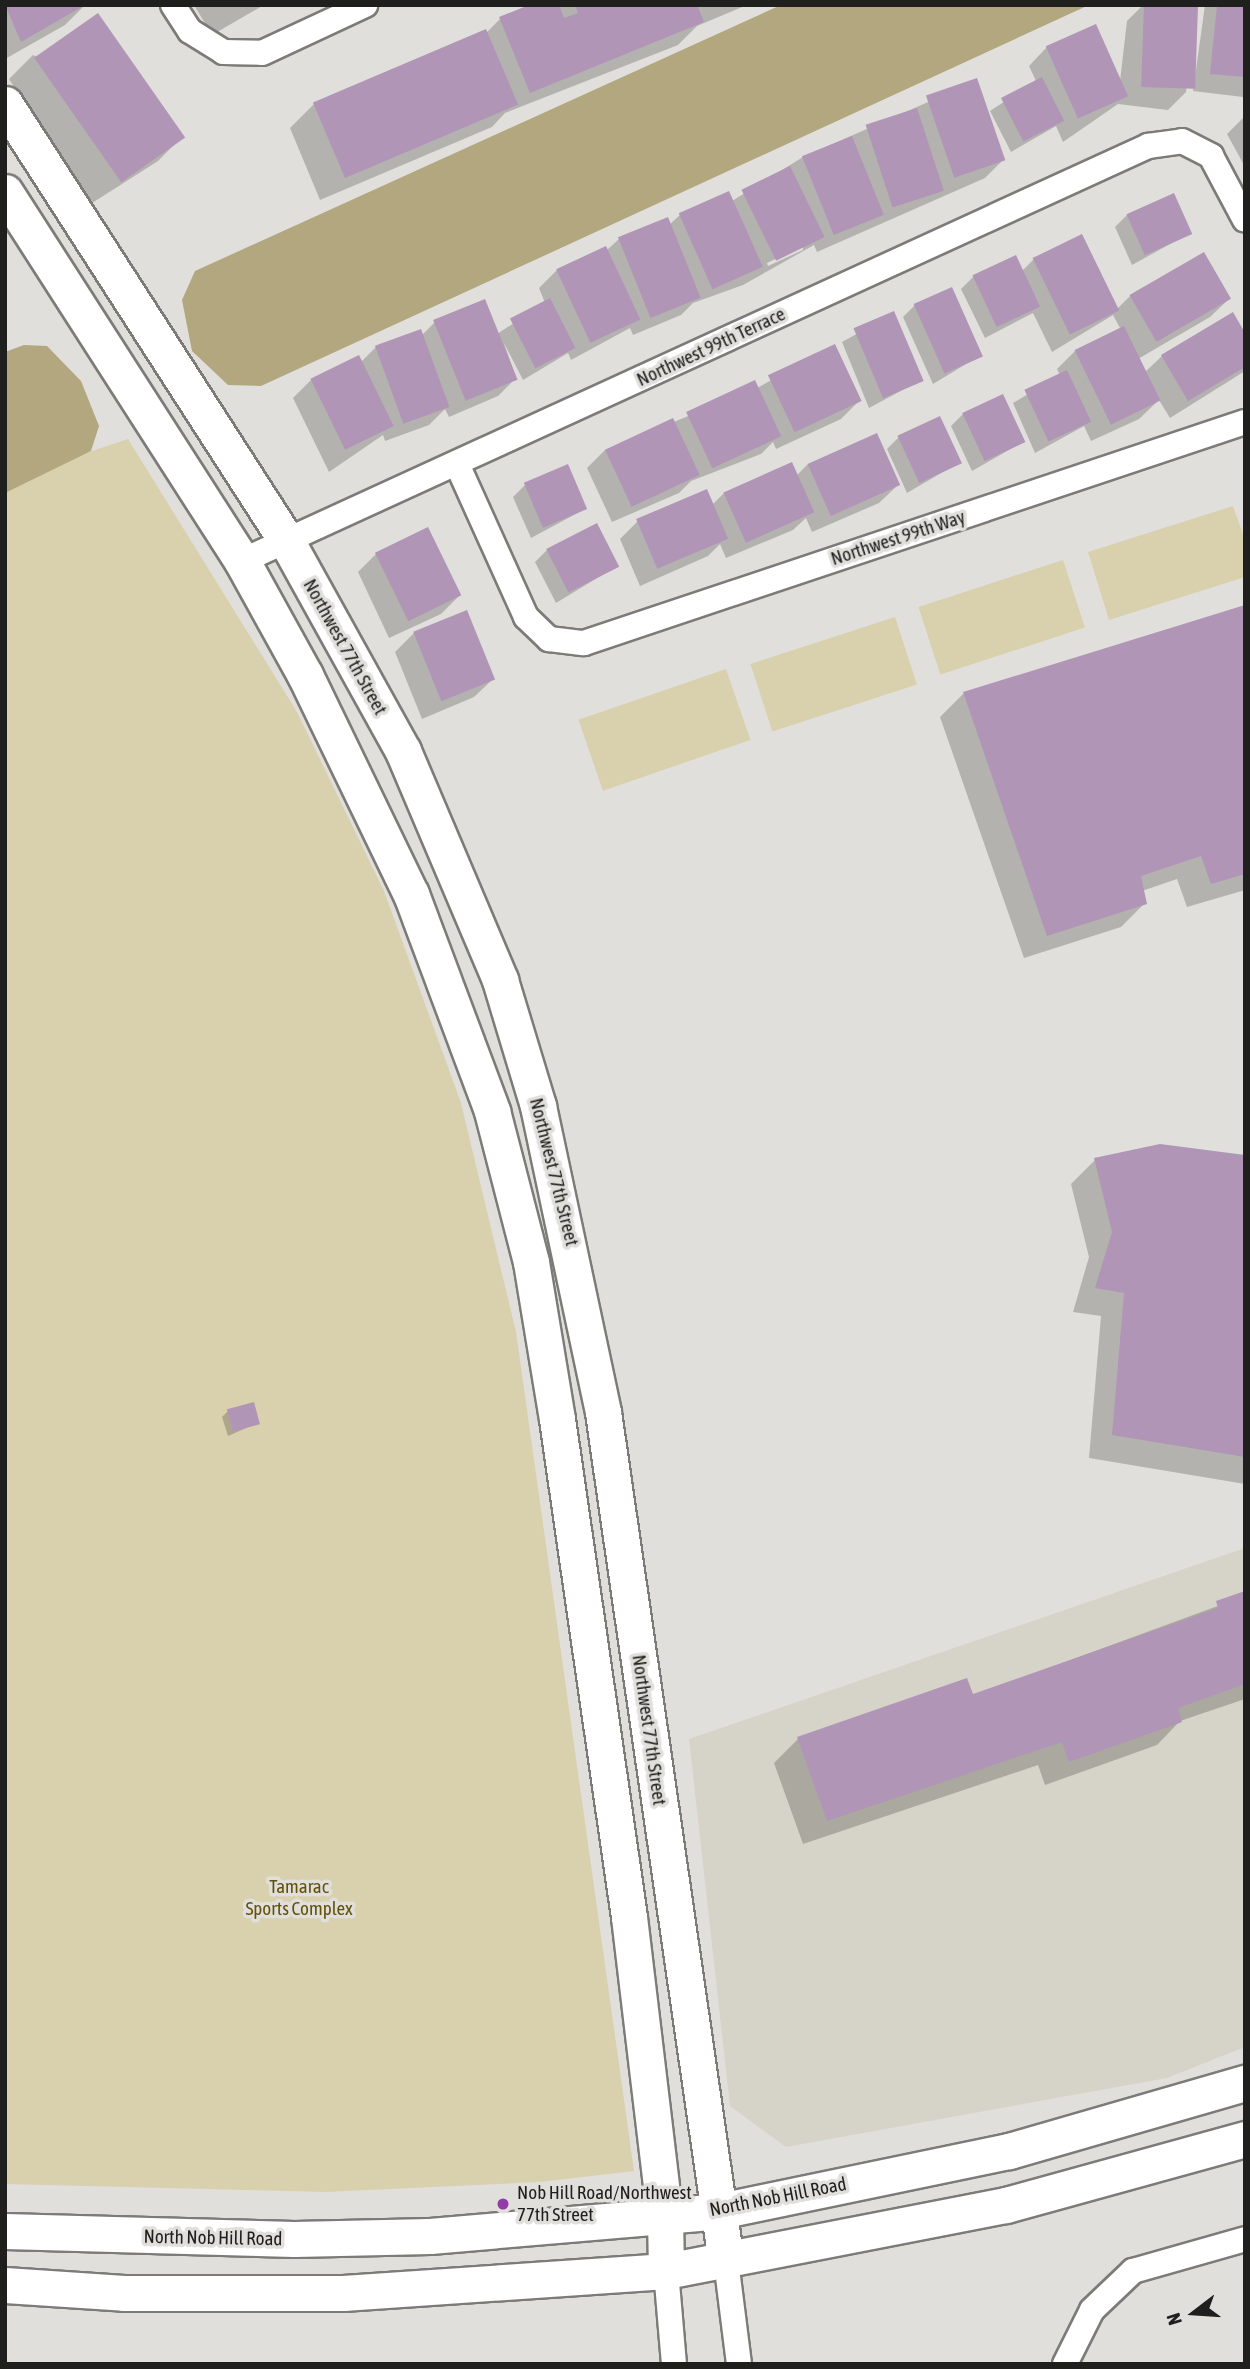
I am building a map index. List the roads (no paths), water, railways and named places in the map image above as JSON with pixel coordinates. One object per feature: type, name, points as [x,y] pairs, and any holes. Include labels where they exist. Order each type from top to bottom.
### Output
[{"type":"street","points":[[173,5],[190,31],[223,52],[262,53],[365,5]]},
{"type":"street","name":"Northwest 77th Street","points":[[5,104],[286,540],[403,751],[460,874],[538,1106],[603,1412],[739,2364]]},
{"type":"street","name":"Northwest 99th Terrace","points":[[242,561],[1148,146],[1182,141],[1211,156],[1245,220]]},
{"type":"street","points":[[5,192],[242,561],[355,773],[454,996],[528,1249],[629,1917],[666,2217],[666,2271],[674,2364]]},
{"type":"street","name":"Northwest 99th Way","points":[[457,464],[526,617],[549,639],[584,643],[1245,422]]},
{"type":"street","name":"North Nob Hill Road","points":[[5,2231],[294,2239],[666,2217],[719,2211],[1009,2151],[1245,2083]]},
{"type":"street","points":[[5,2285],[124,2294],[342,2293],[666,2271],[1006,2205],[1245,2139]]},
{"type":"street","points":[[1066,2364],[1092,2310],[1125,2277],[1245,2239]]},
{"type":"place","name":"Nob Hill Road/Northwest 77th Street","points":[[503,2204]]},
{"type":"park label","name":"Tamarac Sports Complex","points":[[299,1898]]}]
